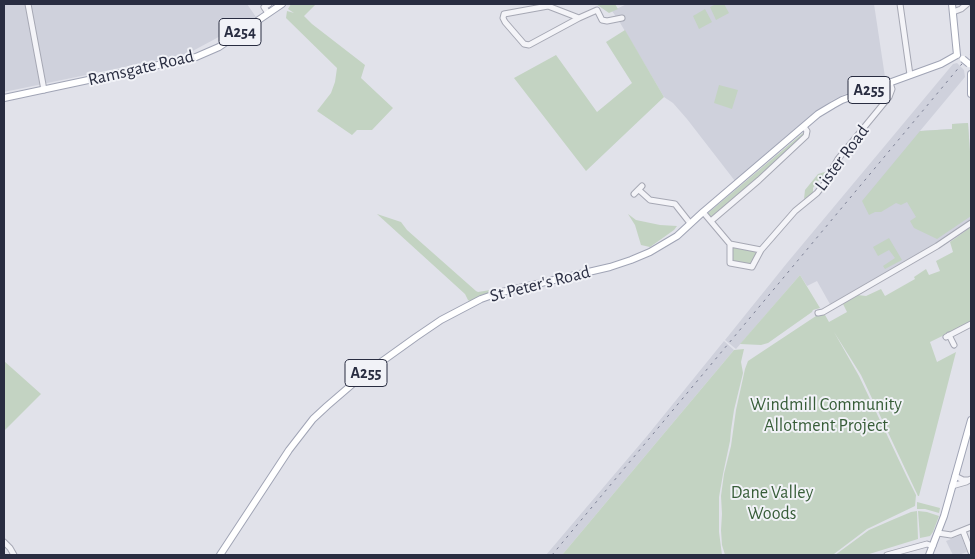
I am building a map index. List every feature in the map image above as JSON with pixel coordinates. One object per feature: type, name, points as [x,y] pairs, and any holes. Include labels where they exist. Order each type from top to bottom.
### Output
[{"type":"main road","name":"Ramsgate Road","points":[[4,98],[196,57],[219,47],[282,4]]},
{"type":"main road","points":[[952,4],[960,57],[970,65]]},
{"type":"main road","name":"St Peter's Road","points":[[220,555],[289,450],[313,419],[363,375],[409,341],[441,320],[481,298],[498,292],[589,272],[631,260],[663,245],[677,236],[702,212],[818,114],[842,100],[960,57]]},
{"type":"main road","points":[[971,74],[971,94]]},
{"type":"main road","points":[[929,555],[938,533],[970,432],[971,420]]},
{"type":"street","points":[[28,4],[44,90]]},
{"type":"street","points":[[268,13],[264,8],[269,4]]},
{"type":"street","points":[[900,4],[910,75]]},
{"type":"street","points":[[954,12],[961,10],[967,4]]},
{"type":"street","points":[[579,18],[548,6],[504,14],[503,18],[504,22],[524,44],[529,45],[597,10],[602,20],[622,18]]},
{"type":"street","name":"Lister Road","points":[[702,212],[730,244],[730,263],[752,267],[762,250],[795,211],[817,193],[824,184],[838,159],[889,97],[892,89],[890,83]]},
{"type":"street","name":"St Peter's Road","points":[[711,221],[806,136],[807,131],[804,127]]},
{"type":"street","points":[[634,194],[640,188],[650,200],[675,204],[690,223]]},
{"type":"street","points":[[818,314],[971,224]]},
{"type":"street","points":[[730,244],[762,250]]},
{"type":"street","points":[[954,345],[947,336],[971,324]]},
{"type":"street","points":[[955,476],[964,480],[970,480]]},
{"type":"street","points":[[952,486],[970,480]]},
{"type":"street","points":[[938,533],[951,535],[971,527]]},
{"type":"street","points":[[963,531],[971,552]]},
{"type":"street","points":[[4,542],[14,555]]},
{"type":"street","points":[[887,555],[927,544],[933,546]]},
{"type":"shaded area","points":[[4,4],[247,4],[256,17],[187,54],[4,92]]},
{"type":"shaded area","points":[[627,4],[874,4],[885,77],[884,80],[831,101],[789,134],[735,181],[687,119],[673,103],[664,97],[612,11]]},
{"type":"shaded area","points":[[957,63],[964,70],[965,77],[920,131],[952,129],[952,124],[968,123],[971,167],[971,219],[947,237],[831,306],[817,281],[807,286],[800,275],[736,349],[725,340],[953,64]]},
{"type":"shaded area","points":[[724,341],[734,350],[562,555],[546,555],[647,436]]},
{"type":"shaded area","points":[[961,535],[967,552],[953,555],[946,541]]},
{"type":"green space","points":[[291,4],[316,4],[304,16],[365,65],[361,78],[393,108],[372,130],[357,130],[352,135],[317,111],[331,93],[337,68],[286,18],[287,11],[294,13],[288,9]]},
{"type":"green space","points":[[596,4],[615,4],[618,9],[609,13]]},
{"type":"green space","points":[[716,4],[724,4],[729,13],[716,20],[710,7]]},
{"type":"green space","points":[[705,9],[712,22],[699,29],[693,16]]},
{"type":"green space","points":[[625,30],[664,97],[586,171],[514,78],[556,55],[597,112],[632,83],[606,42]]},
{"type":"green space","points":[[719,85],[738,90],[732,109],[714,103]]},
{"type":"green space","points":[[968,123],[971,167],[971,216],[937,239],[914,228],[910,221],[916,217],[907,202],[901,205],[896,203],[881,212],[869,215],[862,201],[920,131],[952,129],[952,124]]},
{"type":"green space","points":[[803,133],[803,137],[727,205],[712,217],[708,216],[708,213]]},
{"type":"green space","points":[[828,171],[823,180],[819,180],[813,188],[813,193],[804,199],[805,190],[818,174]]},
{"type":"green space","points":[[377,214],[401,222],[407,230],[476,291],[496,289],[497,292],[471,302],[465,294]]},
{"type":"green space","points":[[628,214],[636,220],[677,226],[650,247],[641,245],[635,225]]},
{"type":"green space","name":"Dane Valley Woods","points":[[971,227],[971,322],[930,342],[937,362],[956,352],[919,496],[861,375],[834,332],[859,376],[916,495],[915,506],[867,529],[834,554],[725,555],[722,545],[721,496],[736,410],[748,361],[819,314],[825,315],[829,322],[847,312],[843,304],[858,295],[866,296],[881,289],[885,296],[915,279],[914,277],[926,269],[929,275],[940,271],[936,261],[953,252],[950,242]]},
{"type":"green space","points":[[889,238],[902,260],[885,269],[883,266],[895,258],[889,250],[878,256],[873,247]]},
{"type":"green space","points":[[733,247],[755,250],[756,254],[751,264],[732,262]]},
{"type":"green space","name":"Windmill Community Allotment Project","points":[[800,275],[820,308],[813,310],[768,343],[761,345],[740,344]]},
{"type":"green space","points":[[744,349],[741,362],[743,373],[734,410],[719,497],[719,532],[722,555],[562,555],[734,350]]},
{"type":"green space","points":[[4,361],[41,394],[4,431]]},
{"type":"green space","points":[[917,502],[940,508],[939,513],[917,509]]},
{"type":"green space","points":[[917,511],[918,539],[866,555],[835,555],[869,530]]},
{"type":"green space","points":[[918,511],[939,516],[930,536],[920,538]]},
{"type":"railway","points":[[552,555],[971,53]]}]
